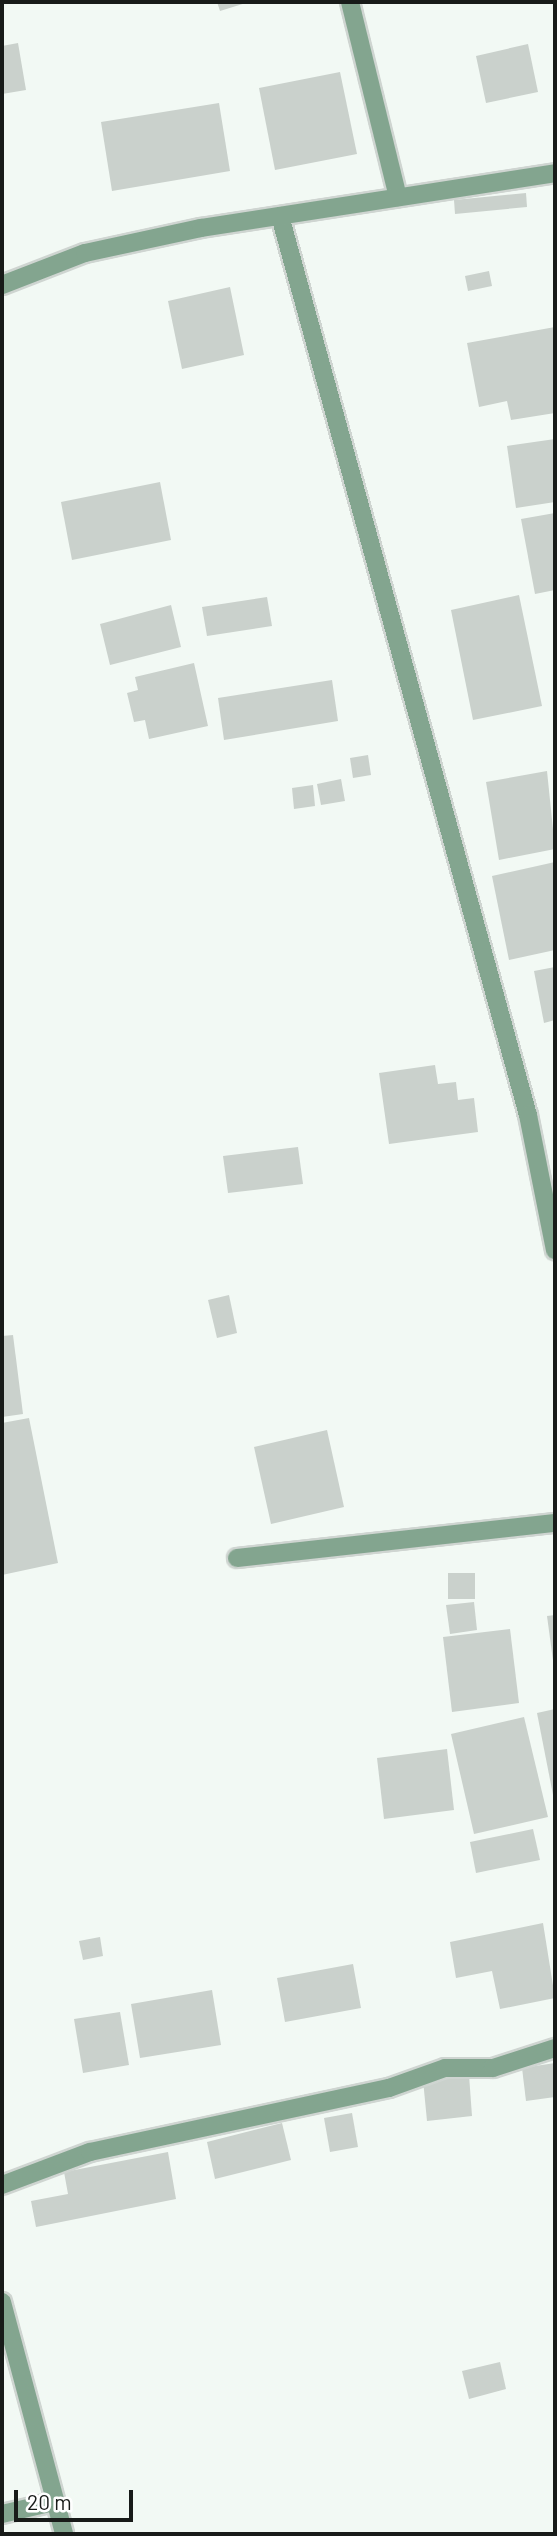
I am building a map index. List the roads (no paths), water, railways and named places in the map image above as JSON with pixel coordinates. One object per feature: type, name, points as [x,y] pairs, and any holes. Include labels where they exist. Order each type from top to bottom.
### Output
[{"type":"street","points":[[350,2],[398,197]]},
{"type":"street","points":[[2,285],[85,253],[280,216],[555,173]]},
{"type":"street","points":[[280,216],[528,1115],[555,1250]]},
{"type":"street","points":[[237,1558],[555,1523]]},
{"type":"street","points":[[2,2185],[90,2152],[389,2088],[445,2068],[493,2068],[555,2048]]},
{"type":"street","points":[[2,2302],[64,2534]]},
{"type":"street","points":[[2,2514],[54,2502]]}]
